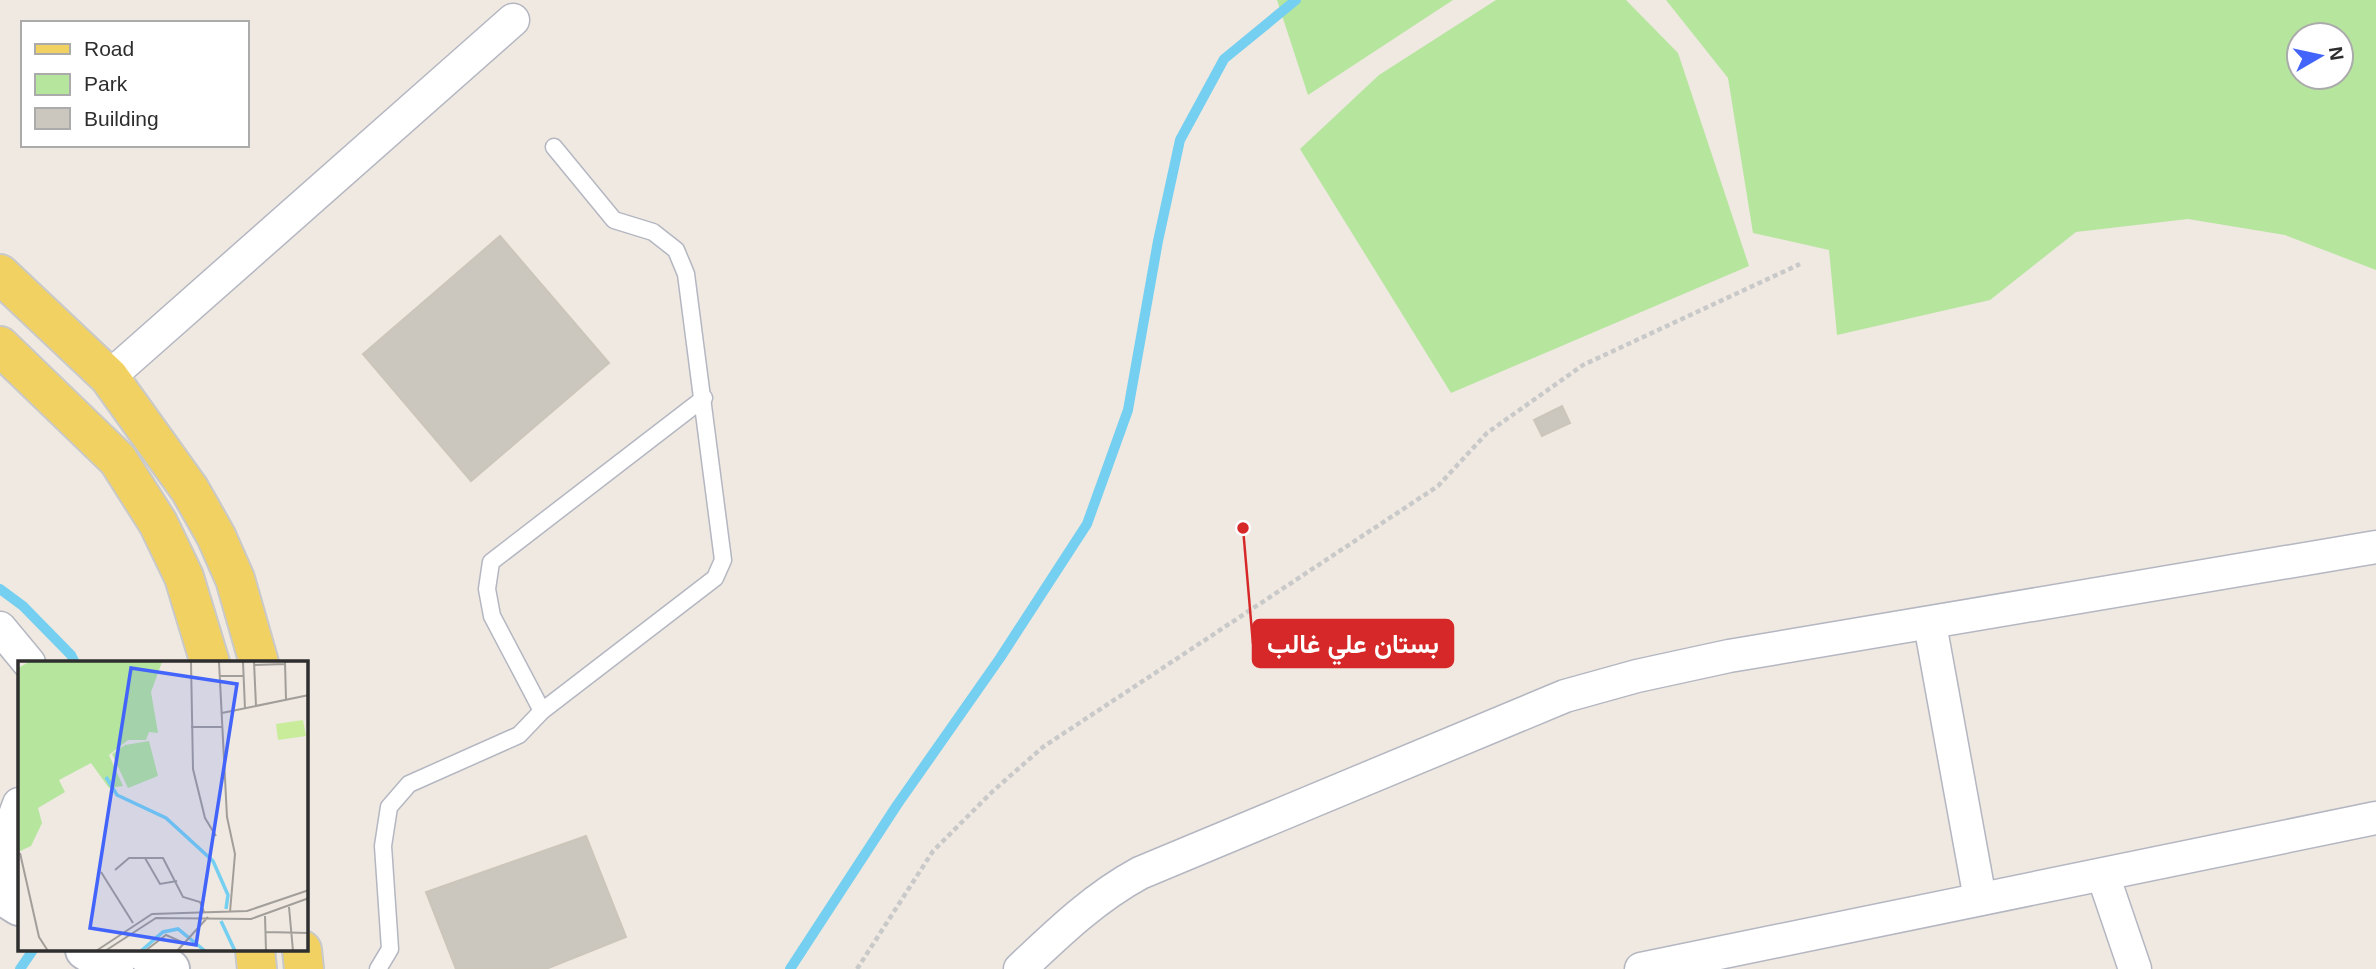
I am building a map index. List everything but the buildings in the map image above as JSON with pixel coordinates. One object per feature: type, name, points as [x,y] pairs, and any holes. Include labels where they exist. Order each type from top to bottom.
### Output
[{"type":"main road","points":[[0,274],[109,377],[190,490],[216,536],[235,579],[258,661]]},
{"type":"main road","points":[[0,346],[118,460],[158,523],[184,577],[209,661]]},
{"type":"main road","points":[[143,951],[170,969]]},
{"type":"main road","points":[[255,951],[257,969]]},
{"type":"main road","points":[[302,951],[304,969]]},
{"type":"street","points":[[109,377],[513,20]]},
{"type":"street","points":[[1020,969],[1080,912],[1114,887],[1140,873],[1565,696],[1637,676],[1729,656],[2376,547]]},
{"type":"street","points":[[1930,624],[1980,899]]},
{"type":"street","points":[[0,628],[27,661]]},
{"type":"street","points":[[9,879],[18,812]]},
{"type":"street","points":[[1641,969],[2376,818]]},
{"type":"street","points":[[2103,875],[2135,969]]},
{"type":"lane","points":[[377,969],[390,949],[383,846],[389,807],[409,784],[519,735],[542,711],[716,578],[723,560],[686,274],[676,250],[653,232],[614,220],[554,147]]},
{"type":"lane","points":[[542,711],[492,616],[487,589],[491,562],[704,398]]},
{"type":"path","points":[[857,969],[933,851],[993,791],[1043,747],[1438,485],[1486,433],[1583,365],[1800,264]]},
{"type":"green space","points":[[1277,0],[1453,0],[1308,95]]},
{"type":"green space","points":[[1496,0],[1626,0],[1678,53],[1749,266],[1451,393],[1300,149],[1379,75]]},
{"type":"green space","points":[[1666,0],[2376,0],[2376,270],[2285,235],[2188,219],[2076,232],[1990,300],[1837,335],[1829,250],[1753,233],[1728,78]]},
{"type":"waterway","points":[[790,969],[1087,524],[1128,410],[1158,241],[1180,140],[1224,59],[1296,0]]},
{"type":"waterway","points":[[0,589],[23,606],[74,661]]},
{"type":"waterway","points":[[20,969],[32,951]]},
{"type":"place","name":"بستان علي غالب","points":[[1243,528]]}]
